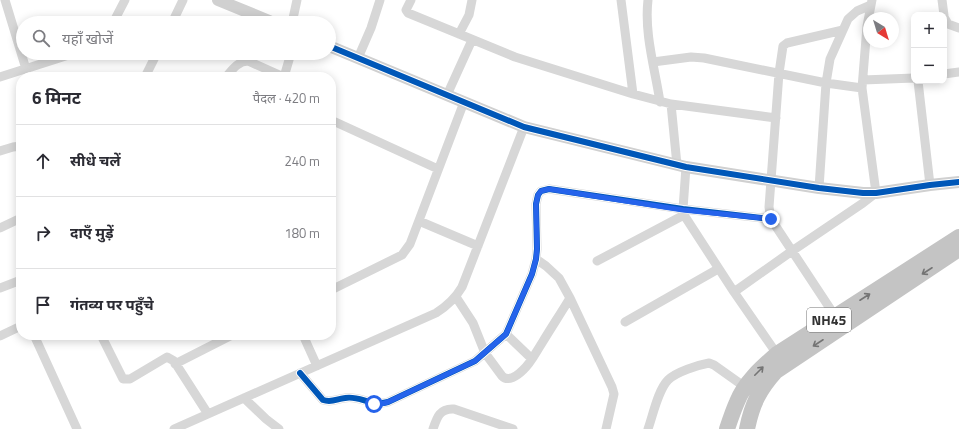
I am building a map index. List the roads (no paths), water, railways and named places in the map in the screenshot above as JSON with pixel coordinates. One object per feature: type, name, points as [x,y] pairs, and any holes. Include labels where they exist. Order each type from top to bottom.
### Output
[{"type":"highway","name":"NH45","points":[[747,429],[751,410],[759,392],[771,377],[781,359],[835,316],[959,237]]},
{"type":"highway","name":"NH45","points":[[727,429],[737,401],[745,386],[761,368],[781,359],[959,249]]},
{"type":"street","points":[[5,0],[16,36]]},
{"type":"street","points":[[117,16],[125,0]]},
{"type":"street","points":[[176,16],[184,0]]},
{"type":"street","points":[[221,0],[258,16]]},
{"type":"street","points":[[294,16],[297,0]]},
{"type":"street","points":[[358,58],[371,28],[380,0]]},
{"type":"street","points":[[411,0],[406,10],[408,13],[515,57],[660,102],[776,118]]},
{"type":"street","points":[[459,34],[469,14],[472,0]]},
{"type":"street","points":[[621,0],[633,94]]},
{"type":"street","points":[[648,0],[650,42],[660,102]]},
{"type":"street","points":[[942,0],[944,12]]},
{"type":"street","points":[[819,188],[826,83],[830,59],[848,19],[852,14],[871,2]]},
{"type":"street","points":[[871,2],[867,26],[863,84],[876,193]]},
{"type":"street","points":[[947,22],[948,24],[959,28]]},
{"type":"street","points":[[835,316],[771,219],[769,208],[770,180],[783,46],[787,43],[843,30]]},
{"type":"street","points":[[447,95],[472,40]]},
{"type":"street","points":[[336,49],[524,127],[682,166],[819,188],[863,193],[876,193],[959,182]]},
{"type":"street","points":[[654,62],[691,57],[704,58],[826,83],[863,84],[911,78]]},
{"type":"street","points":[[23,60],[26,69]]},
{"type":"street","points":[[16,72],[54,60]]},
{"type":"street","points":[[148,72],[154,60]]},
{"type":"street","points":[[286,72],[290,60]]},
{"type":"street","points":[[230,72],[239,62],[248,61],[273,72]]},
{"type":"street","points":[[0,77],[16,72]]},
{"type":"street","points":[[947,74],[959,72]]},
{"type":"street","points":[[918,84],[930,185]]},
{"type":"street","points":[[336,288],[402,255],[410,244],[464,102]]},
{"type":"street","points":[[670,104],[682,166],[684,212],[718,269],[781,359]]},
{"type":"street","points":[[336,122],[438,169]]},
{"type":"street","points":[[174,429],[436,313],[447,306],[462,288],[524,127]]},
{"type":"street","points":[[0,151],[16,146]]},
{"type":"street","points":[[300,373],[323,400],[332,402],[344,398],[354,398],[374,404],[381,404],[475,361],[506,334],[532,274],[537,249],[536,204],[538,195],[544,190],[549,189],[684,212],[771,219]]},
{"type":"street","points":[[734,292],[876,193]]},
{"type":"street","points":[[597,262],[684,212]]},
{"type":"street","points":[[0,228],[16,220]]},
{"type":"street","points":[[419,221],[478,246]]},
{"type":"street","points":[[536,259],[559,278],[570,298],[614,394],[606,429]]},
{"type":"street","points":[[625,322],[718,269]]},
{"type":"street","points":[[0,288],[16,282]]},
{"type":"street","points":[[456,297],[473,323],[485,353],[505,379],[514,377],[523,370],[532,359],[570,298]]},
{"type":"street","points":[[0,336],[16,328]]},
{"type":"street","points":[[506,334],[532,359]]},
{"type":"street","points":[[36,340],[76,429]]},
{"type":"street","points":[[104,340],[123,379],[130,379],[167,357],[170,358],[176,364],[208,414]]},
{"type":"street","points":[[176,364],[222,340]]},
{"type":"street","points":[[305,340],[317,366]]},
{"type":"street","points":[[648,429],[662,389],[668,380],[675,375],[709,364],[745,386]]},
{"type":"street","points":[[244,398],[279,429]]},
{"type":"street","points":[[433,429],[438,416],[442,411],[448,408],[507,428]]}]
